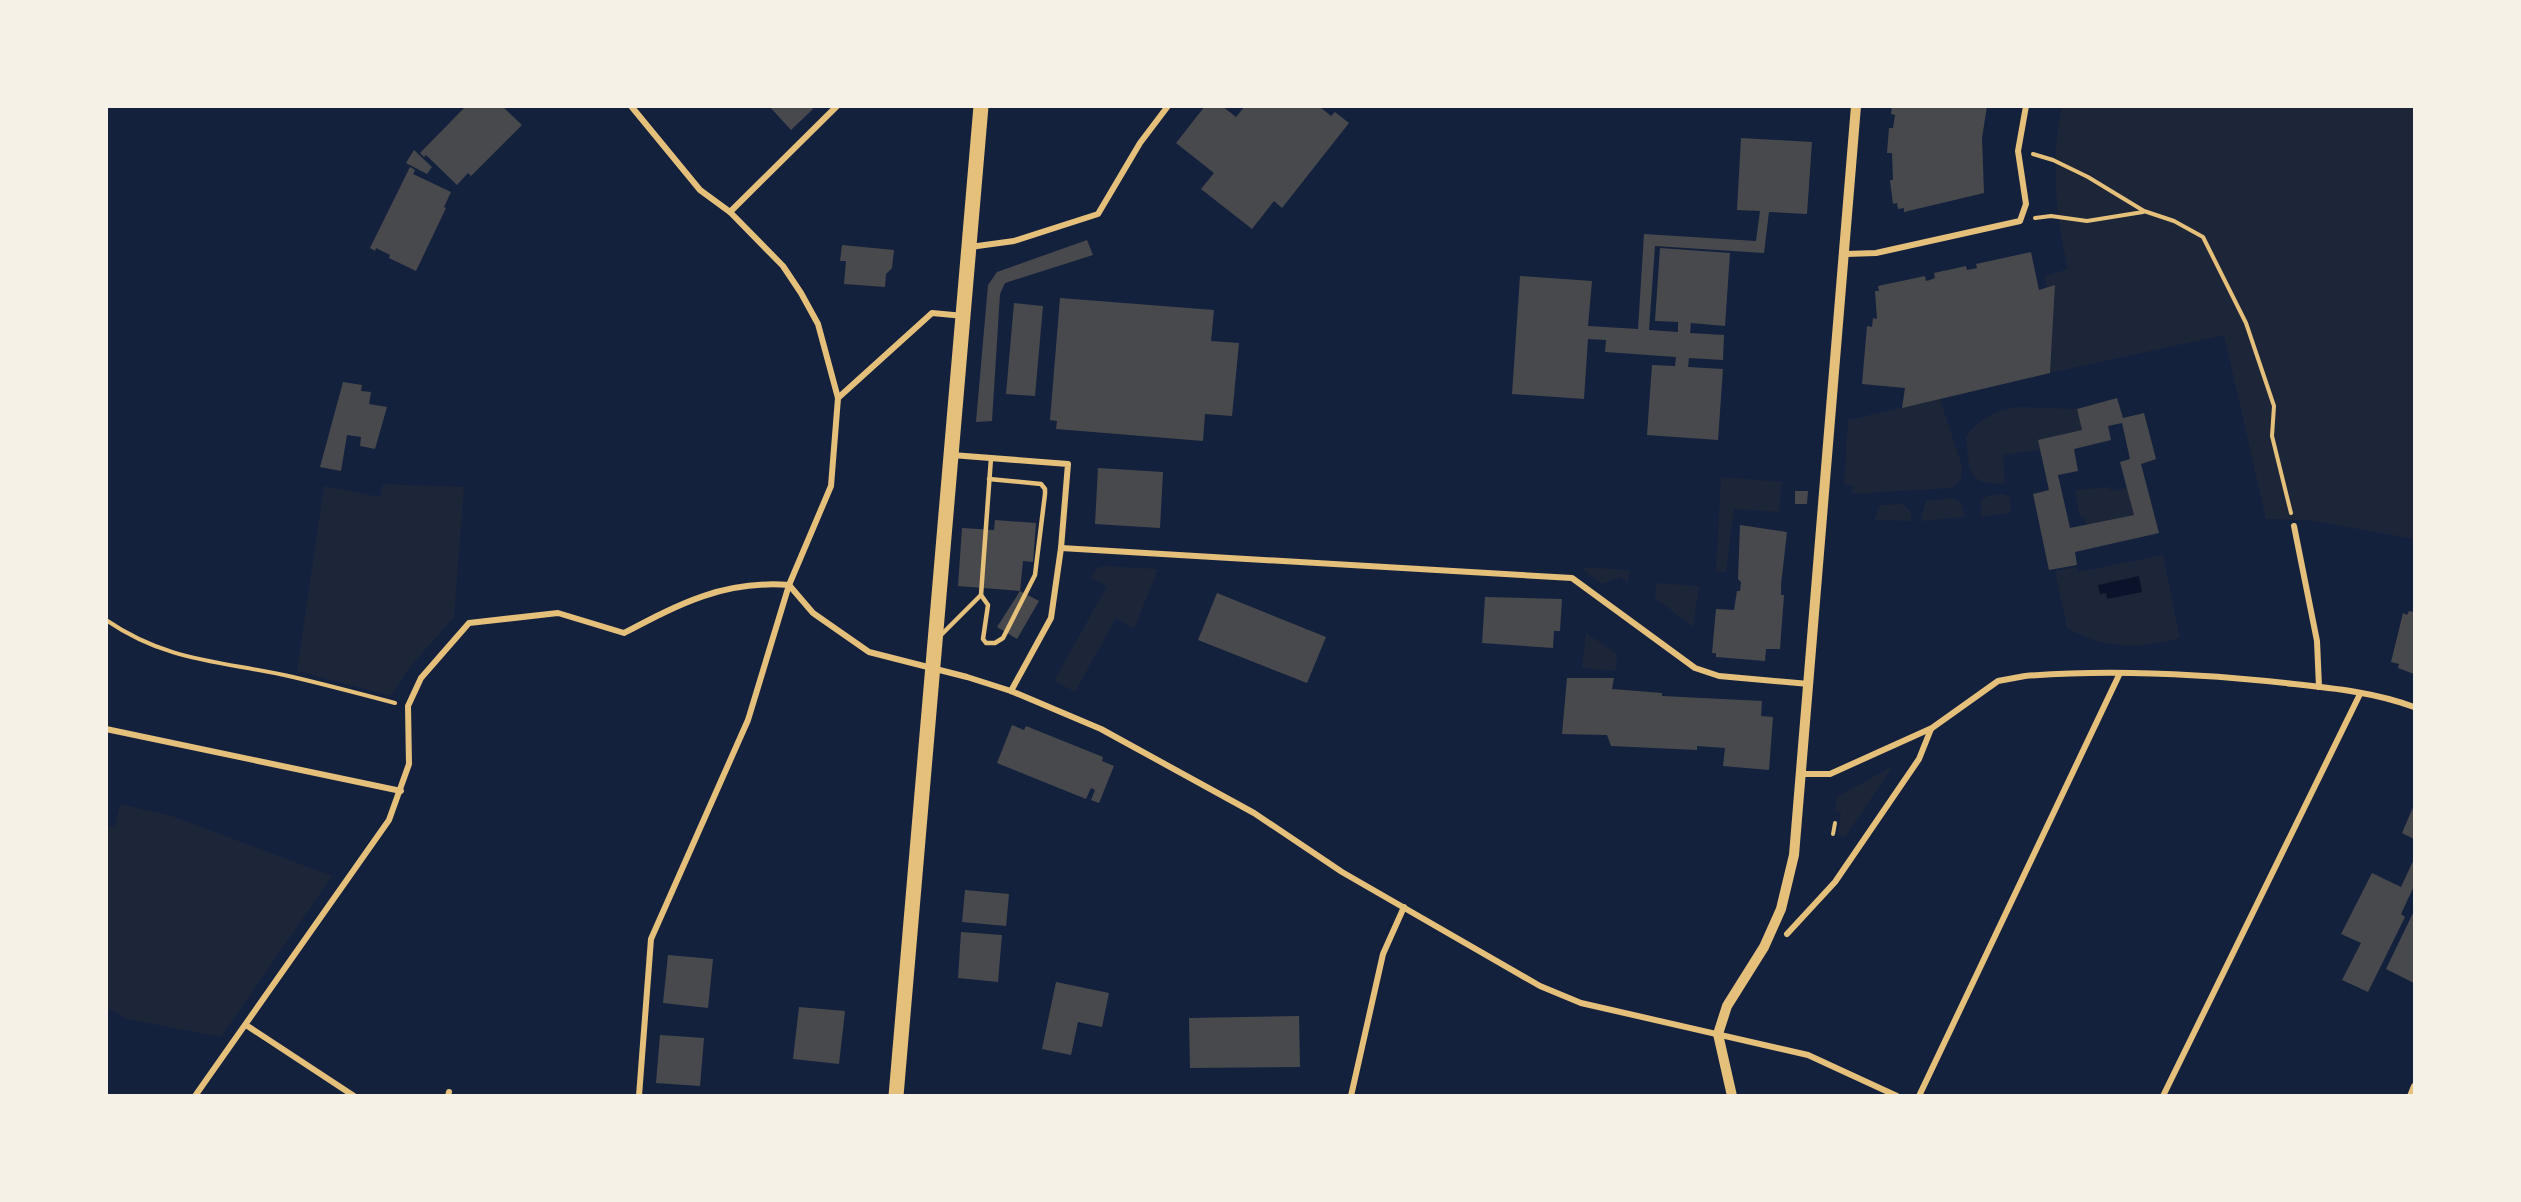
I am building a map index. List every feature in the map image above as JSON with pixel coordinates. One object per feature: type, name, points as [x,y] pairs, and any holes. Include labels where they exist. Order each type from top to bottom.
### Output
[{"type":"main road","points":[[896,1095],[981,106]]},
{"type":"street","points":[[631,106],[700,190],[730,212],[783,266],[818,324],[838,398],[831,486],[789,585],[748,720],[651,939],[639,1095]]},
{"type":"street","points":[[730,212],[837,106]]},
{"type":"street","points":[[970,247],[1014,241],[1098,214],[1140,143],[1168,106]]},
{"type":"street","points":[[1732,1095],[1718,1034],[1727,1006],[1764,947],[1781,909],[1794,855],[1803,774],[1857,106]]},
{"type":"street","points":[[1846,254],[1876,253],[2017,223],[2022,219],[2026,204],[2018,151],[2026,106]]},
{"type":"street","points":[[838,398],[932,313],[964,316]]},
{"type":"street","points":[[951,455],[1068,464],[1061,549],[1051,618],[1011,691]]},
{"type":"street","points":[[2294,526],[2317,641],[2319,687]]},
{"type":"street","points":[[1061,549],[1572,578],[1695,668],[1719,676],[1810,684]]},
{"type":"street","points":[[195,1095],[389,820],[409,764],[408,706],[421,678],[469,623],[558,613],[624,633],[681,603],[704,594],[762,583],[789,585],[813,613],[869,652],[1011,691],[1101,729],[1254,813],[1342,872],[1540,986],[1581,1003],[1808,1055],[1897,1095]]},
{"type":"street","points":[[1803,774],[1830,774],[1932,728],[1998,681],[2052,674],[2219,675],[2319,687],[2399,701],[2415,707]]},
{"type":"street","points":[[1919,1095],[2120,674]]},
{"type":"street","points":[[2163,1095],[2360,694]]},
{"type":"street","points":[[1787,934],[1835,882],[1919,759],[1932,728]]},
{"type":"street","points":[[106,729],[401,791]]},
{"type":"street","points":[[1351,1095],[1383,954],[1404,908]]},
{"type":"street","points":[[246,1025],[354,1095]]},
{"type":"street","points":[[2410,1095],[2415,1086]]},
{"type":"lane","points":[[936,640],[981,596],[991,458]]},
{"type":"lane","points":[[981,596],[988,605],[983,639],[987,643],[995,644],[1003,638],[1035,575],[1045,494],[1041,484],[989,479]]},
{"type":"path","points":[[2018,151],[2053,160],[2088,177],[2144,212],[2174,221],[2203,237],[2246,323],[2274,406],[2272,436],[2294,526]]},
{"type":"path","points":[[2022,219],[2051,216],[2087,221],[2144,212]]},
{"type":"path","points":[[106,620],[131,637],[174,655],[293,677],[408,706]]},
{"type":"path","points":[[1833,834],[1835,823]]},
{"type":"shaded area","points":[[2062,107],[2414,107],[2414,539],[2308,520],[2266,519],[2224,335],[2050,373],[2055,286],[2047,287],[2044,276],[2068,269],[2060,229],[2055,167]]},
{"type":"shaded area","points":[[1940,399],[1962,466],[1957,484],[1951,488],[1852,494],[1853,485],[1844,485],[1848,420]]},
{"type":"shaded area","points":[[2021,407],[2077,409],[2082,430],[2040,450],[2003,455],[2005,483],[1983,482],[1977,479],[1970,467],[1966,437],[1977,424],[1990,415]]},
{"type":"shaded area","points":[[1721,477],[1782,482],[1779,512],[1734,509],[1726,572],[1716,572]]},
{"type":"shaded area","points":[[383,484],[464,487],[454,617],[409,668],[391,696],[297,671],[324,486],[380,497]]},
{"type":"shaded area","points":[[2109,487],[2112,491],[2127,488],[2134,515],[2087,525],[2083,516],[2080,517],[2075,490]]},
{"type":"shaded area","points":[[2003,494],[2010,497],[2011,513],[1981,517],[1981,500],[1988,496]]},
{"type":"shaded area","points":[[1953,498],[1961,502],[1965,517],[1921,521],[1926,501]]},
{"type":"shaded area","points":[[1903,504],[1910,511],[1912,521],[1875,520],[1880,505]]},
{"type":"shaded area","points":[[2163,555],[2180,638],[2150,644],[2109,644],[2067,628],[2055,571],[2076,567],[2078,572]]},
{"type":"shaded area","points":[[1105,566],[1158,569],[1134,629],[1116,618],[1075,692],[1054,681],[1107,586],[1091,578],[1097,568]]},
{"type":"shaded area","points":[[1580,567],[1630,570],[1628,583],[1620,577],[1602,584]]},
{"type":"shaded area","points":[[2139,576],[2142,592],[2107,599],[2106,593],[2100,594],[2098,585]]},
{"type":"shaded area","points":[[1656,583],[1699,586],[1693,627],[1655,598]]},
{"type":"shaded area","points":[[1586,633],[1617,654],[1616,671],[1582,668]]},
{"type":"shaded area","points":[[1893,766],[1845,837],[1838,835],[1841,813],[1835,811],[1837,797]]},
{"type":"shaded area","points":[[120,804],[172,816],[332,876],[221,1037],[127,1019],[107,1008],[107,826],[115,827]]},
{"type":"building","points":[[466,106],[502,106],[522,125],[471,176],[468,173],[457,185],[426,155],[424,157],[420,153]]},
{"type":"building","points":[[769,106],[810,106],[813,109],[791,130]]},
{"type":"building","points":[[1205,106],[1222,106],[1236,117],[1245,106],[1319,106],[1331,116],[1335,112],[1349,123],[1282,208],[1274,201],[1252,229],[1201,189],[1214,173],[1176,143]]},
{"type":"building","points":[[1892,106],[1987,106],[1982,138],[1984,193],[1904,212],[1904,208],[1898,209],[1897,203],[1893,204],[1890,180],[1893,180],[1892,153],[1887,153],[1889,128],[1893,128],[1895,115],[1891,114]]},
{"type":"building","points":[[1741,138],[1812,142],[1807,214],[1769,212],[1764,253],[1655,246],[1649,330],[1678,332],[1678,322],[1655,321],[1660,248],[1730,253],[1725,326],[1691,323],[1690,333],[1724,335],[1723,360],[1689,358],[1688,367],[1723,369],[1718,440],[1647,435],[1652,365],[1675,366],[1676,357],[1605,352],[1606,340],[1588,339],[1584,399],[1512,394],[1520,276],[1592,281],[1588,326],[1638,329],[1644,234],[1756,241],[1760,211],[1737,210]]},
{"type":"building","points":[[414,150],[432,167],[427,174],[406,163]]},
{"type":"building","points":[[410,167],[415,170],[413,174],[451,192],[444,207],[446,208],[416,271],[389,258],[390,255],[376,248],[375,251],[370,248]]},
{"type":"building","points":[[1087,240],[1093,255],[1005,283],[1000,294],[992,421],[976,422],[988,285],[997,272]]},
{"type":"building","points":[[842,245],[894,250],[892,268],[886,274],[885,287],[844,284],[846,261],[840,261]]},
{"type":"building","points":[[2031,252],[2039,290],[2055,285],[2050,373],[1902,408],[1905,388],[1862,384],[1867,326],[1872,327],[1873,318],[1877,319],[1875,291],[1879,291],[1878,286],[1925,276],[1926,281],[1935,278],[1934,273],[1966,266],[1967,270],[1977,268],[1976,264]]},
{"type":"building","points":[[1060,298],[1214,310],[1211,341],[1239,343],[1232,416],[1205,414],[1203,441],[1056,429],[1057,421],[1050,420]]},
{"type":"building","points":[[1014,303],[1043,306],[1035,396],[1006,394]]},
{"type":"building","points":[[343,382],[362,385],[361,391],[371,392],[369,404],[387,407],[375,449],[360,446],[361,437],[347,435],[341,471],[320,467]]},
{"type":"building","points":[[2117,398],[2123,418],[2144,413],[2156,459],[2141,464],[2159,533],[2075,552],[2077,565],[2049,570],[2033,494],[2049,490],[2038,440],[2082,430],[2077,409]],"holes":[[[2122,423],[2130,459],[2120,462],[2134,515],[2070,528],[2058,475],[2078,471],[2074,449],[2111,440],[2108,426]]]},
{"type":"building","points":[[1098,468],[1163,472],[1160,528],[1095,524]]},
{"type":"building","points":[[1795,491],[1808,491],[1807,504],[1795,504]]},
{"type":"building","points":[[995,520],[1036,523],[1033,562],[1023,561],[1020,591],[958,586],[962,528],[994,530]]},
{"type":"building","points":[[1740,525],[1787,532],[1781,585],[1781,595],[1784,595],[1780,649],[1766,649],[1765,661],[1716,657],[1716,653],[1712,653],[1716,609],[1734,610],[1737,591],[1740,591],[1741,582],[1738,579]]},
{"type":"building","points":[[1020,591],[1039,601],[1017,639],[997,627]]},
{"type":"building","points":[[1217,593],[1326,637],[1307,683],[1198,640]]},
{"type":"building","points":[[1485,597],[1562,599],[1560,631],[1554,631],[1553,648],[1482,643]]},
{"type":"building","points":[[2409,611],[2414,612],[2414,674],[2398,668],[2399,664],[2391,662],[2403,613],[2407,615]]},
{"type":"building","points":[[1567,678],[1614,678],[1612,689],[1662,693],[1662,696],[1762,701],[1761,716],[1773,717],[1769,770],[1723,766],[1725,748],[1697,746],[1697,750],[1611,746],[1607,735],[1562,734]]},
{"type":"building","points":[[1012,725],[1024,730],[1026,726],[1103,757],[1102,761],[1114,766],[1099,803],[1091,800],[1095,790],[1091,788],[1086,799],[997,763]]},
{"type":"building","points":[[2414,805],[2414,839],[2402,833]]},
{"type":"building","points":[[2414,859],[2414,886],[2401,914],[2405,917],[2368,992],[2342,980],[2361,943],[2341,934],[2372,873],[2401,887]]},
{"type":"building","points":[[965,890],[1009,894],[1006,926],[962,922]]},
{"type":"building","points":[[2414,911],[2414,983],[2386,969]]},
{"type":"building","points":[[961,932],[1002,935],[998,982],[958,978]]},
{"type":"building","points":[[668,955],[713,959],[708,1008],[663,1003]]},
{"type":"building","points":[[1056,982],[1109,993],[1102,1027],[1078,1022],[1071,1055],[1042,1049]]},
{"type":"building","points":[[799,1007],[845,1011],[839,1064],[793,1059]]},
{"type":"building","points":[[1299,1016],[1300,1067],[1190,1068],[1189,1018]]},
{"type":"building","points":[[660,1035],[704,1038],[700,1086],[656,1083]]}]
